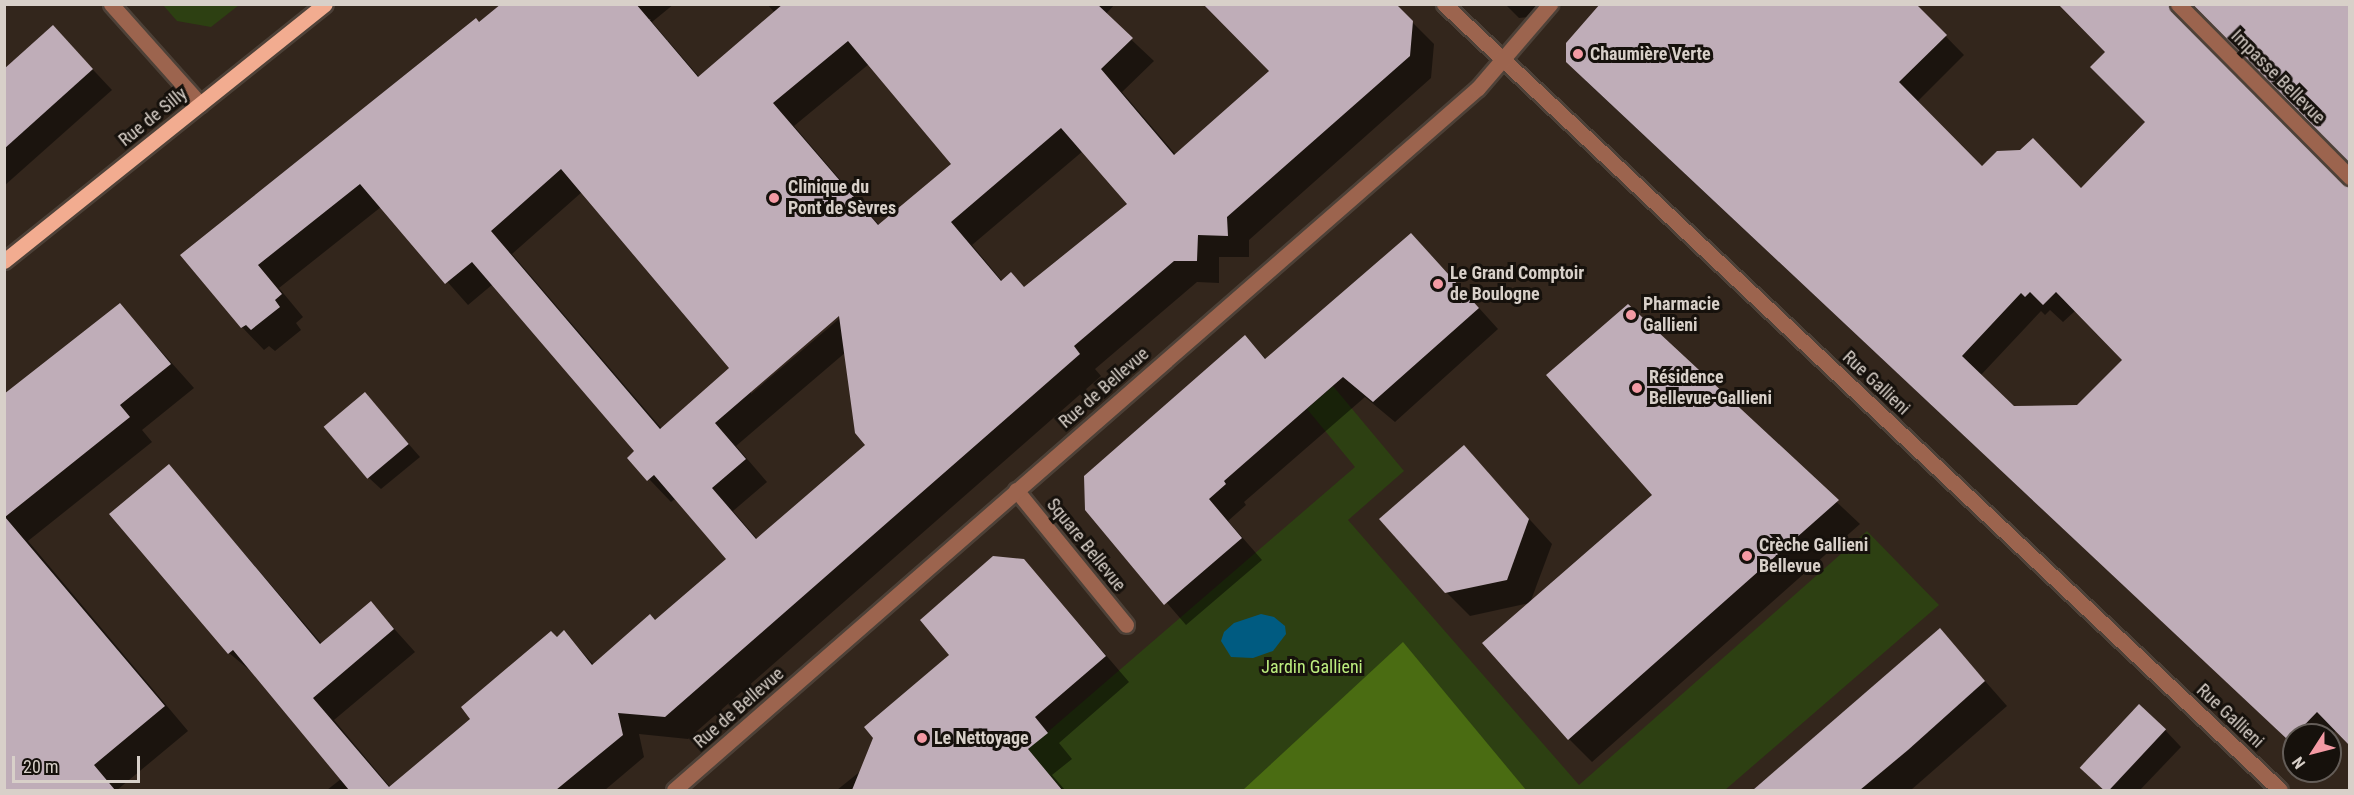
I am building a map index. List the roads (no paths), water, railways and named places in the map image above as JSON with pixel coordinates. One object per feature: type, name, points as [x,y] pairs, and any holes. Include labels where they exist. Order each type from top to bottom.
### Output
[{"type":"main road","name":"Rue de Silly","points":[[4,261],[325,4]]},
{"type":"street","points":[[111,4],[200,104]]},
{"type":"street","name":"Rue Gallieni","points":[[1444,4],[2280,790]]},
{"type":"street","name":"Rue de Bellevue","points":[[674,790],[1478,88],[1550,4]]},
{"type":"street","name":"Impasse Bellevue","points":[[2178,4],[2349,177]]},
{"type":"street","name":"Square Bellevue","points":[[1016,490],[1126,625]]},
{"type":"water","points":[[1261,614],[1274,617],[1285,626],[1286,634],[1273,651],[1253,658],[1231,657],[1221,641],[1224,632],[1234,623]]},
{"type":"place","name":"Chaumière Verte","points":[[1578,54]]},
{"type":"place","name":"Clinique du Pont de Sèvres","points":[[774,198]]},
{"type":"place","name":"Le Grand Comptoir de Boulogne","points":[[1438,284]]},
{"type":"place","name":"Pharmacie Gallieni","points":[[1631,315]]},
{"type":"place","name":"Résidence Bellevue-Gallieni","points":[[1637,388]]},
{"type":"place","name":"Crèche Gallieni Bellevue","points":[[1747,556]]},
{"type":"place","name":"Le Nettoyage","points":[[922,738]]},
{"type":"park label","name":"Jardin Gallieni","points":[[1312,667]]}]
